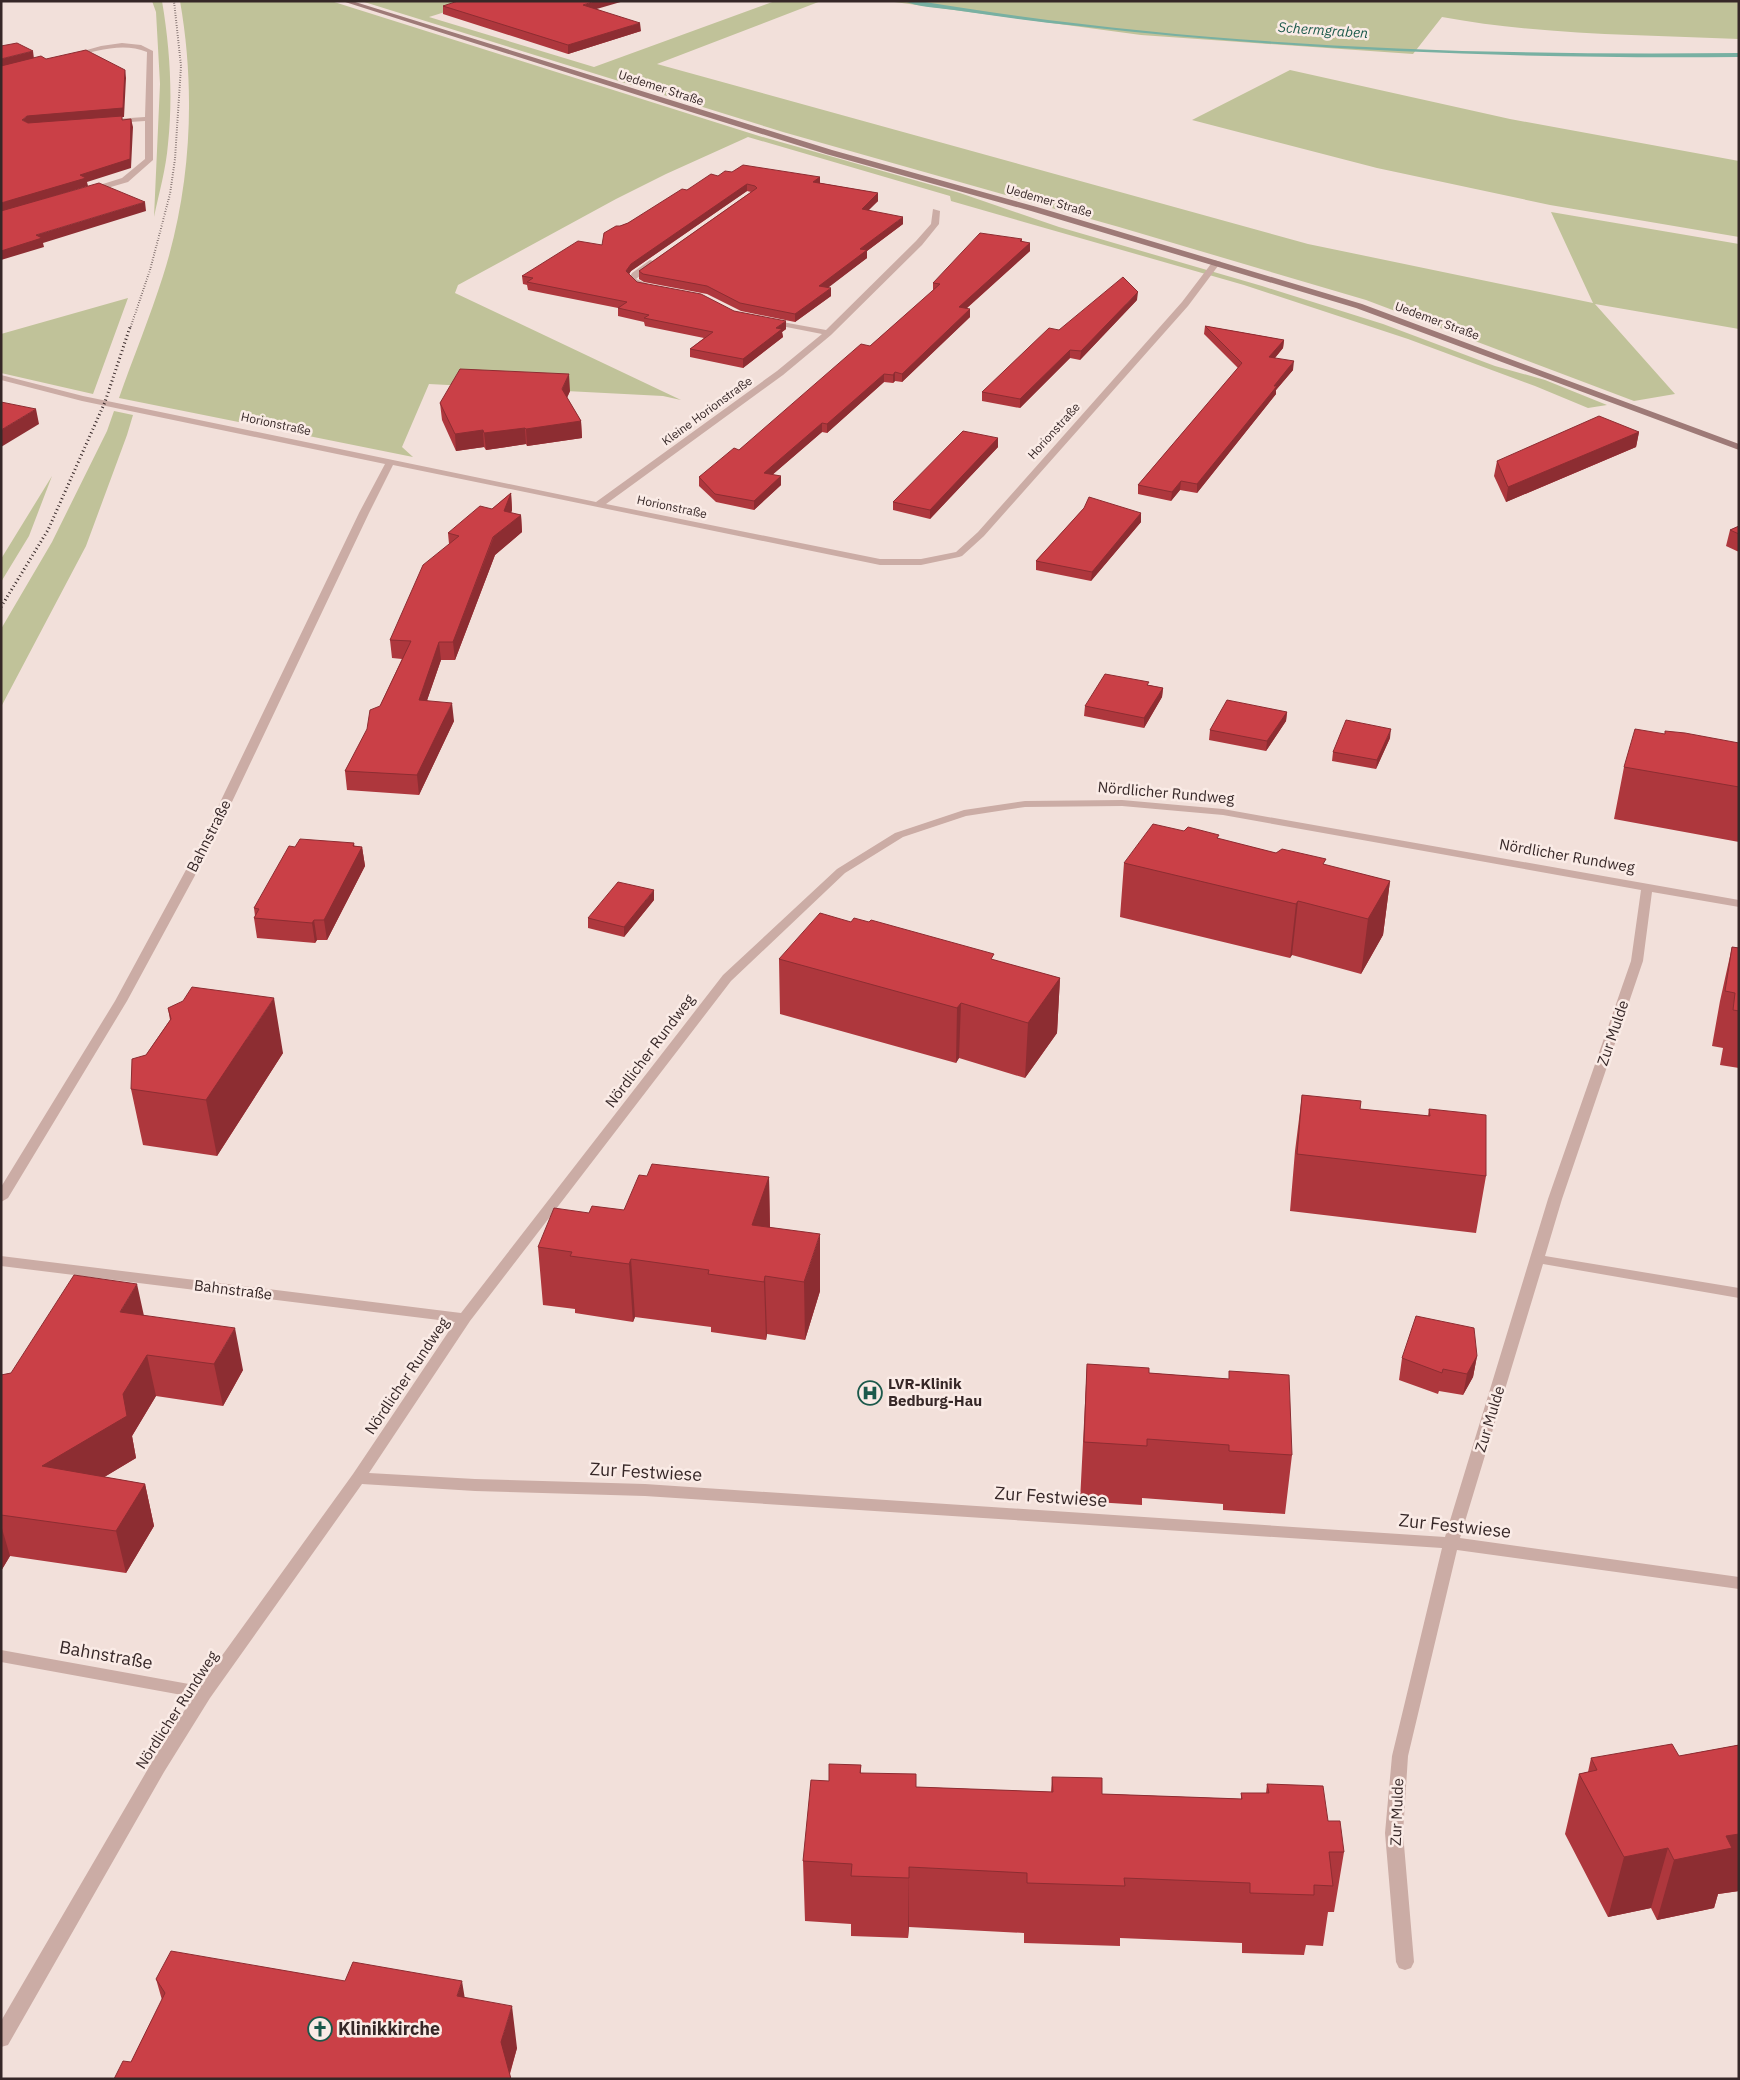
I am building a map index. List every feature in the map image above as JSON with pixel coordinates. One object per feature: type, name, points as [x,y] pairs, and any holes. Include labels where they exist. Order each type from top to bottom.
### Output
[{"type":"main road","name":"Uedemer Straße","points":[[345,1],[730,122],[1216,262],[1359,306],[1739,448]]},
{"type":"street","points":[[68,56],[128,45],[142,46],[150,50],[149,160],[125,180],[77,194]]},
{"type":"street","points":[[108,122],[148,119]]},
{"type":"street","name":"Kleine Horionstraße","points":[[598,505],[773,378],[828,333],[919,243],[935,224],[936,211]]},
{"type":"street","points":[[656,289],[641,286],[632,280],[635,275],[658,259]]},
{"type":"street","name":"Horionstraße","points":[[1,377],[82,398],[880,562],[921,562],[959,554],[980,534],[1185,304],[1216,262]]},
{"type":"street","points":[[756,319],[828,333]]},
{"type":"street","name":"Bahnstraße","points":[[1,1198],[121,1002],[206,844],[364,513],[391,461]]},
{"type":"street","name":"Nördlicher Rundweg","points":[[1,2040],[158,1767],[204,1693],[358,1478],[465,1318],[727,978],[842,871],[899,835],[964,813],[1025,804],[1122,803],[1222,812],[1739,904]]},
{"type":"street","name":"Zur Mulde","points":[[1405,1962],[1394,1833],[1400,1756],[1451,1543],[1555,1199],[1637,961],[1647,887]]},
{"type":"street","points":[[1538,1259],[1739,1293]]},
{"type":"street","name":"Bahnstraße","points":[[1,1261],[465,1318]]},
{"type":"street","name":"Zur Festwiese","points":[[358,1478],[475,1485],[645,1490],[1451,1543],[1739,1583]]},
{"type":"street","name":"Bahnstraße","points":[[1,1656],[204,1693]]},
{"type":"green space","points":[[152,1],[162,1],[169,55],[170,90],[170,126],[167,153],[154,217],[160,84],[156,12]]},
{"type":"green space","points":[[180,1],[331,1],[759,136],[960,193],[1059,227],[1262,286],[1383,324],[1495,366],[1545,380],[1607,405],[1588,408],[1535,386],[1408,339],[1244,285],[951,201],[950,196],[748,137],[616,199],[458,285],[455,293],[681,400],[663,396],[429,384],[402,447],[413,457],[119,398],[153,307],[180,209],[188,140],[189,105],[185,35]]},
{"type":"green space","points":[[361,1],[480,1],[429,17],[594,67],[775,1],[821,1],[657,64],[1308,244],[1593,303],[1551,212],[1739,244],[1739,329],[1595,304],[1675,394],[1634,401],[1366,300],[1119,227],[783,132]]},
{"type":"green space","points":[[887,1],[1739,1],[1739,39],[1552,31],[1442,17],[1413,54],[1141,35]]},
{"type":"green space","points":[[1290,70],[1510,119],[1739,161],[1739,237],[1550,205],[1377,168],[1192,120]]},
{"type":"green space","points":[[128,298],[93,394],[1,373],[1,334]]},
{"type":"green space","points":[[114,411],[133,415],[86,546],[1,707],[1,629],[52,542],[107,431]]},
{"type":"green space","points":[[52,476],[29,536],[1,582],[1,559]]},
{"type":"building","points":[[458,1],[595,1],[583,5],[640,23],[568,45],[443,6]]},
{"type":"building","points":[[17,43],[33,51],[1,59],[1,46]]},
{"type":"building","points":[[86,50],[125,70],[123,108],[27,116],[22,120],[28,123],[122,116],[122,120],[131,119],[130,159],[80,175],[86,178],[1,203],[1,66],[41,56],[46,59]]},
{"type":"building","points":[[743,165],[820,177],[813,182],[878,193],[862,209],[903,217],[860,249],[867,250],[819,286],[831,288],[795,314],[740,303],[707,286],[643,274],[639,271],[757,188],[755,186],[747,184],[631,264],[626,271],[637,282],[701,294],[734,311],[786,321],[776,328],[782,329],[743,359],[690,349],[713,332],[644,318],[649,315],[618,308],[627,302],[527,282],[533,278],[522,276],[578,241],[602,245],[604,233],[616,226],[628,223],[682,189],[687,190],[711,174],[718,176],[725,171],[732,172]]},
{"type":"building","points":[[99,183],[145,202],[36,235],[42,238],[1,251],[1,211]]},
{"type":"building","points":[[980,233],[1022,239],[1020,241],[1030,243],[959,307],[970,309],[902,374],[895,372],[893,375],[884,374],[827,424],[822,423],[764,473],[781,476],[754,501],[715,494],[699,477],[734,448],[739,450],[861,344],[870,346],[940,284],[933,283]]},
{"type":"building","points":[[1123,277],[1138,292],[1081,351],[1070,350],[1020,399],[982,392],[1049,328],[1059,330]]},
{"type":"building","points":[[1205,326],[1284,340],[1269,357],[1294,361],[1274,386],[1277,386],[1197,484],[1181,481],[1172,492],[1138,485],[1242,363]]},
{"type":"building","points":[[460,369],[569,374],[562,389],[581,421],[526,429],[484,433],[483,430],[455,434],[440,403]]},
{"type":"building","points":[[1,402],[36,409],[1,430]]},
{"type":"building","points":[[1599,416],[1639,432],[1508,487],[1497,461]]},
{"type":"building","points":[[963,431],[998,438],[930,510],[893,502]]},
{"type":"building","points":[[511,493],[504,511],[521,515],[493,537],[453,642],[439,642],[419,700],[452,703],[417,775],[345,771],[367,729],[370,710],[380,706],[411,641],[390,640],[423,565],[459,536],[448,533],[480,506],[492,509]]},
{"type":"building","points":[[1089,497],[1141,513],[1092,572],[1036,561],[1084,508]]},
{"type":"building","points":[[1739,526],[1739,534],[1730,530]]},
{"type":"building","points":[[1105,674],[1149,682],[1147,685],[1163,688],[1144,718],[1085,706]]},
{"type":"building","points":[[1227,700],[1287,712],[1267,741],[1210,730]]},
{"type":"building","points":[[1346,720],[1391,729],[1377,760],[1333,752]]},
{"type":"building","points":[[1635,729],[1665,734],[1665,731],[1685,733],[1739,743],[1739,787],[1624,767]]},
{"type":"building","points":[[1153,824],[1184,831],[1188,827],[1219,835],[1217,838],[1276,853],[1282,849],[1326,859],[1323,864],[1390,881],[1368,919],[1298,901],[1296,904],[1124,863]]},
{"type":"building","points":[[300,839],[354,843],[353,846],[362,847],[324,920],[314,920],[312,923],[254,918],[259,909],[254,908],[289,846],[295,847]]},
{"type":"building","points":[[618,882],[654,890],[624,927],[588,918]]},
{"type":"building","points":[[820,913],[851,922],[854,918],[869,922],[871,920],[994,954],[991,959],[1060,978],[1028,1023],[961,1003],[957,1008],[779,959]]},
{"type":"building","points":[[1732,947],[1739,948],[1739,1011],[1733,1010],[1735,993],[1725,991]]},
{"type":"building","points":[[192,987],[274,998],[206,1100],[131,1089],[132,1059],[146,1055],[171,1019],[168,1008],[183,1001]]},
{"type":"building","points":[[1302,1095],[1361,1101],[1360,1109],[1430,1116],[1429,1109],[1486,1115],[1486,1176],[1297,1154]]},
{"type":"building","points":[[652,1164],[769,1177],[752,1225],[820,1234],[804,1282],[765,1276],[764,1282],[708,1274],[709,1270],[631,1259],[629,1264],[570,1256],[572,1252],[538,1247],[554,1208],[589,1213],[592,1206],[624,1210],[639,1175],[647,1176]]},
{"type":"building","points":[[74,1275],[137,1284],[120,1312],[235,1328],[214,1364],[147,1355],[123,1394],[127,1416],[42,1466],[145,1484],[116,1531],[1,1515],[1,1375],[11,1373]]},
{"type":"building","points":[[1416,1316],[1474,1328],[1477,1356],[1467,1374],[1443,1369],[1442,1373],[1402,1358]]},
{"type":"building","points":[[1087,1364],[1149,1368],[1149,1373],[1229,1379],[1229,1371],[1289,1375],[1292,1455],[1229,1451],[1229,1445],[1147,1439],[1147,1446],[1084,1442]]},
{"type":"building","points":[[1672,1744],[1679,1756],[1739,1745],[1739,1834],[1726,1836],[1732,1848],[1674,1860],[1668,1848],[1624,1857],[1579,1774],[1597,1770],[1591,1758]]},
{"type":"building","points":[[829,1764],[861,1765],[860,1773],[916,1774],[916,1787],[1053,1792],[1052,1777],[1102,1778],[1102,1794],[1242,1799],[1241,1793],[1269,1793],[1267,1784],[1323,1786],[1328,1821],[1340,1821],[1344,1852],[1329,1852],[1333,1886],[1314,1885],[1314,1895],[1250,1893],[1250,1883],[1124,1878],[1125,1886],[1027,1883],[1027,1873],[909,1867],[909,1878],[851,1876],[852,1864],[803,1861],[811,1780],[829,1781]]},
{"type":"building","points":[[171,1951],[345,1981],[353,1962],[462,1981],[457,1996],[512,2006],[501,2042],[511,2079],[114,2079],[123,2061],[131,2062],[165,1993],[156,1979]]},
{"type":"waterway","name":"Schermgraben","points":[[907,1],[1065,23],[1233,40],[1317,46],[1486,54],[1739,55]]},
{"type":"railway","points":[[130,329],[150,270],[170,194],[175,159],[181,66],[174,1]]},
{"type":"railway","points":[[1,607],[48,530],[105,402],[130,327]]},
{"type":"place","name":"LVR-Klinik Bedburg-Hau","points":[[870,1393]]},
{"type":"place","name":"Klinikkirche","points":[[320,2029]]}]
